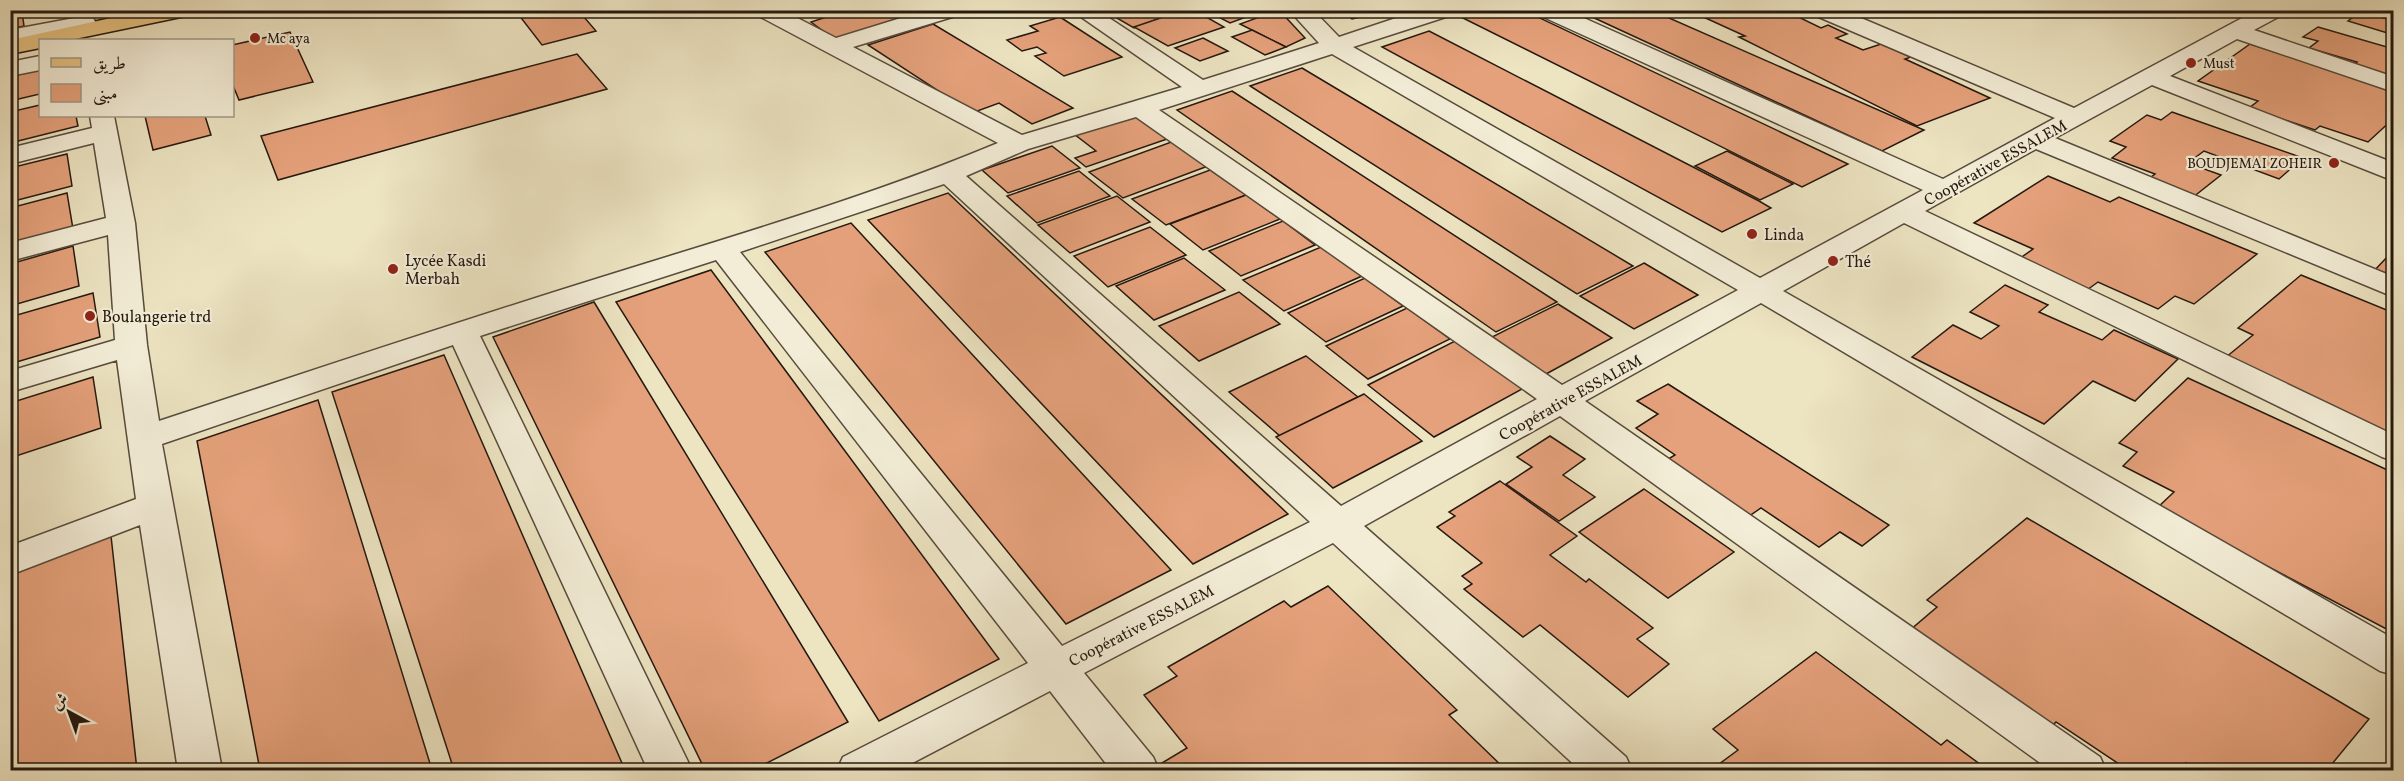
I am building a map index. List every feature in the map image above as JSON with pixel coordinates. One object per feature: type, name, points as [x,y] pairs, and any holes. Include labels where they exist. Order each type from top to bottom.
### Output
[{"type":"main road","points":[[47,39],[86,26],[181,10]]},
{"type":"main road","points":[[10,47],[39,41]]},
{"type":"street","points":[[765,10],[1019,144]]},
{"type":"street","points":[[834,46],[951,10]]},
{"type":"street","points":[[1082,10],[1201,89]]},
{"type":"street","points":[[1300,10],[1335,46],[1762,291],[2394,659]]},
{"type":"street","points":[[144,438],[462,331],[722,249],[948,174],[1019,144],[1201,89],[1444,10]]},
{"type":"street","points":[[1547,10],[1946,190]]},
{"type":"street","points":[[1822,10],[2077,118]]},
{"type":"street","name":"Coopérative ESSALEM","points":[[859,771],[1337,524],[2035,139],[2274,10]]},
{"type":"street","points":[[10,37],[86,26]]},
{"type":"street","points":[[2236,31],[2394,85]]},
{"type":"street","points":[[10,69],[39,63]]},
{"type":"street","points":[[2152,77],[2394,173]]},
{"type":"street","points":[[1140,108],[1562,401],[2084,771]]},
{"type":"street","points":[[10,156],[103,124],[121,223],[131,345],[144,438],[201,771]]},
{"type":"street","points":[[2035,139],[2394,288]]},
{"type":"street","points":[[948,174],[1610,771]]},
{"type":"street","points":[[1904,212],[2394,449]]},
{"type":"street","points":[[10,252],[121,223]]},
{"type":"street","points":[[722,249],[1137,771]]},
{"type":"street","points":[[462,331],[670,771]]},
{"type":"street","points":[[10,382],[131,345]]},
{"type":"street","points":[[10,561],[156,505]]},
{"type":"building","points":[[515,10],[578,10],[596,31],[542,45]]},
{"type":"building","points":[[848,10],[906,10],[912,14],[834,39],[811,22]]},
{"type":"building","points":[[1103,10],[1184,10],[1134,28]]},
{"type":"building","points":[[1184,10],[1194,10],[1224,27],[1168,46],[1134,27]]},
{"type":"building","points":[[1205,10],[1265,10],[1230,23]]},
{"type":"building","points":[[1279,10],[1305,38],[1286,47],[1240,24]]},
{"type":"building","points":[[1341,10],[1390,10],[1352,19]]},
{"type":"building","points":[[1480,10],[1523,10],[1848,164],[1802,187],[1461,17]]},
{"type":"building","points":[[1577,10],[1651,10],[1924,130],[1882,151]]},
{"type":"building","points":[[1688,10],[1784,10],[1821,28],[1828,25],[1847,34],[1836,38],[1863,50],[1881,44],[1911,57],[1905,59],[1990,98],[1917,126],[1739,37],[1745,36]]},
{"type":"building","points":[[2361,11],[2394,21],[2394,35],[2348,21]]},
{"type":"building","points":[[22,12],[24,26],[10,29],[10,14]]},
{"type":"building","points":[[1060,17],[1122,57],[1064,76],[1035,56],[1046,53],[1037,47],[1022,51],[1007,40],[1038,31],[1030,26]]},
{"type":"building","points":[[933,24],[1073,108],[1032,124],[999,103],[972,113],[868,45]]},
{"type":"building","points":[[2318,27],[2394,49],[2394,80],[2351,67],[2357,62],[2309,48],[2318,41],[2303,37]]},
{"type":"building","points":[[1252,30],[1286,47],[1265,55],[1232,37]]},
{"type":"building","points":[[1429,31],[1771,208],[1722,232],[1382,47]]},
{"type":"building","points":[[290,32],[313,82],[239,100],[234,88],[234,45]]},
{"type":"building","points":[[1203,38],[1228,51],[1200,61],[1175,48]]},
{"type":"building","points":[[2250,44],[2394,91],[2394,118],[2368,142],[2320,126],[2315,130],[2249,108],[2258,101],[2198,81]]},
{"type":"building","points":[[577,54],[607,89],[278,180],[261,136]]},
{"type":"building","points":[[39,67],[39,94],[10,101],[10,74]]},
{"type":"building","points":[[1302,68],[1633,266],[1577,294],[1250,86]]},
{"type":"building","points":[[1232,91],[1557,302],[1496,332],[1177,110]]},
{"type":"building","points":[[39,105],[39,117],[76,117],[78,126],[10,143],[10,112]]},
{"type":"building","points":[[2172,112],[2303,158],[2279,179],[2204,151],[2188,163],[2221,175],[2192,198],[2147,180],[2155,174],[2112,158],[2126,147],[2110,141],[2147,115],[2161,120]]},
{"type":"building","points":[[1136,114],[1170,138],[1086,167],[1075,158],[1096,151],[1074,134]]},
{"type":"building","points":[[145,117],[205,117],[211,135],[153,150]]},
{"type":"building","points":[[1174,141],[1208,166],[1123,198],[1089,172]]},
{"type":"building","points":[[1052,146],[1080,168],[1008,193],[982,170]]},
{"type":"building","points":[[1727,151],[1793,184],[1760,200],[1695,166]]},
{"type":"building","points":[[67,154],[72,186],[10,202],[10,168]]},
{"type":"building","points":[[1210,170],[1246,195],[1166,225],[1132,199]]},
{"type":"building","points":[[1079,171],[1110,196],[1037,223],[1007,196]]},
{"type":"building","points":[[2048,176],[2110,202],[2119,197],[2257,254],[2194,304],[2175,296],[2158,309],[2098,282],[2087,290],[2019,259],[2033,249],[1974,223]]},
{"type":"building","points":[[67,193],[73,229],[10,246],[10,208]]},
{"type":"building","points":[[948,193],[1288,514],[1193,564],[868,220]]},
{"type":"building","points":[[1246,195],[1280,219],[1203,250],[1170,224]]},
{"type":"building","points":[[1117,196],[1150,222],[1070,253],[1038,225]]},
{"type":"building","points":[[1283,221],[1315,245],[1241,276],[1209,251]]},
{"type":"building","points":[[851,223],[1171,570],[1066,624],[765,252]]},
{"type":"building","points":[[1150,227],[1186,255],[1108,287],[1074,256]]},
{"type":"building","points":[[73,246],[79,286],[10,306],[10,264]]},
{"type":"building","points":[[1321,247],[1362,276],[1284,311],[1243,280]]},
{"type":"building","points":[[2388,256],[2394,258],[2394,280],[2373,272]]},
{"type":"building","points":[[1184,258],[1225,290],[1154,320],[1116,286]]},
{"type":"building","points":[[1644,263],[1698,295],[1634,329],[1580,296]]},
{"type":"building","points":[[711,270],[999,659],[879,721],[616,302]]},
{"type":"building","points":[[2301,275],[2394,313],[2394,435],[2225,358],[2253,335],[2238,328]]},
{"type":"building","points":[[1365,278],[1403,306],[1326,342],[1288,313]]},
{"type":"building","points":[[2005,285],[2048,305],[2039,312],[2102,340],[2114,330],[2178,359],[2135,401],[2093,381],[2044,424],[1912,357],[1953,325],[1981,339],[1999,326],[1970,312]]},
{"type":"building","points":[[1239,292],[1280,324],[1199,361],[1159,326]]},
{"type":"building","points":[[93,293],[100,337],[10,364],[10,317]]},
{"type":"building","points":[[594,302],[848,722],[753,770],[705,770],[493,337]]},
{"type":"building","points":[[1558,304],[1612,338],[1546,374],[1492,337]]},
{"type":"building","points":[[1407,308],[1450,339],[1368,379],[1326,346]]},
{"type":"building","points":[[1457,340],[1524,388],[1434,437],[1368,385]]},
{"type":"building","points":[[444,355],[625,770],[454,770],[332,392]]},
{"type":"building","points":[[1306,356],[1358,397],[1280,436],[1229,392]]},
{"type":"building","points":[[93,377],[101,428],[10,458],[10,403]]},
{"type":"building","points":[[2188,378],[2394,473],[2394,633],[2157,508],[2174,492],[2123,466],[2137,452],[2119,443]]},
{"type":"building","points":[[1668,384],[1889,525],[1862,546],[1840,532],[1819,547],[1761,508],[1739,523],[1657,466],[1675,455],[1636,428],[1658,414],[1637,401]]},
{"type":"building","points":[[1364,394],[1422,441],[1333,488],[1276,437]]},
{"type":"building","points":[[318,400],[432,770],[260,770],[197,441]]},
{"type":"building","points":[[1550,436],[1585,459],[1563,475],[1595,497],[1559,521],[1506,484],[1532,467],[1517,457]]},
{"type":"building","points":[[1500,481],[1577,536],[1550,555],[1586,582],[1589,579],[1653,628],[1637,639],[1669,664],[1628,697],[1540,625],[1523,637],[1464,589],[1472,584],[1462,576],[1482,563],[1437,527],[1455,516],[1449,512]]},
{"type":"building","points":[[1644,489],[1734,552],[1668,598],[1579,532]]},
{"type":"building","points":[[2027,518],[2369,719],[2327,770],[2197,770],[2186,763],[2180,770],[2128,770],[2056,722],[2051,727],[1909,631],[1937,607],[1927,600]]},
{"type":"building","points":[[111,536],[137,770],[10,770],[10,575]]},
{"type":"building","points":[[1328,586],[1457,710],[1449,715],[1506,770],[1168,770],[1162,763],[1187,748],[1144,695],[1177,676],[1168,667],[1284,601],[1291,607]]},
{"type":"building","points":[[1816,652],[1941,745],[1947,740],[1988,770],[1711,770],[1738,750],[1713,729]]},
{"type":"place","name":"Mc aya","points":[[255,38]]},
{"type":"place","name":"Must","points":[[2191,63]]},
{"type":"place","name":"BOUDJEMAI ZOHEIR","points":[[2334,163]]},
{"type":"place","name":"Linda","points":[[1752,234]]},
{"type":"place","name":"Thé","points":[[1833,261]]},
{"type":"place","name":"Lycée Kasdi Merbah","points":[[393,269]]},
{"type":"place","name":"Boulangerie trd","points":[[90,316]]}]
